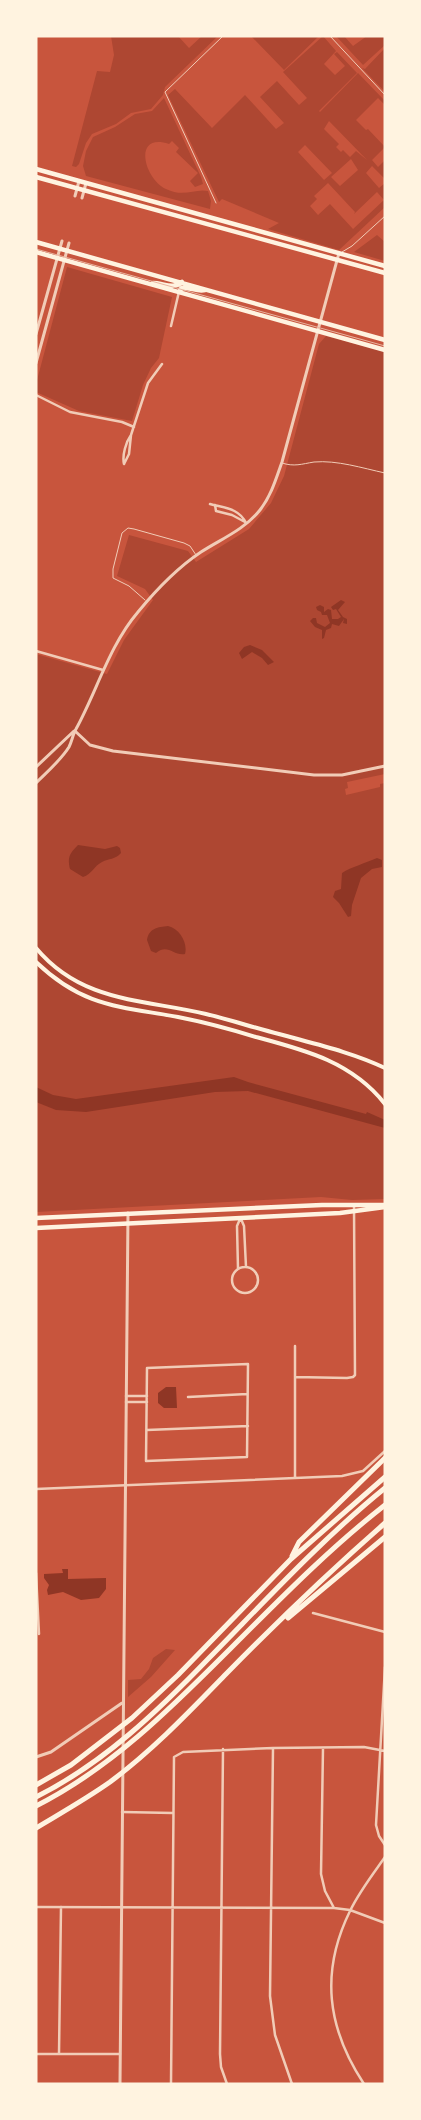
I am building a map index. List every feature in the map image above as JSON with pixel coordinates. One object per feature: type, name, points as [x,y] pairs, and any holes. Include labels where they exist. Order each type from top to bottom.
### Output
[{"type":"highway","points":[[291,1559],[299,1542],[385,1458]]},
{"type":"highway","points":[[36,1785],[71,1764],[132,1718],[178,1675],[291,1559],[385,1477]]},
{"type":"highway","points":[[36,1797],[105,1755],[138,1728],[168,1700],[306,1559],[385,1488]]},
{"type":"highway","points":[[36,1806],[108,1762],[170,1710],[328,1552],[385,1505]]},
{"type":"highway","points":[[36,1828],[83,1800],[150,1750],[344,1558],[385,1522]]},
{"type":"highway","points":[[257,1644],[385,1537]]},
{"type":"main road","points":[[36,169],[385,266]]},
{"type":"main road","points":[[36,177],[385,273]]},
{"type":"main road","points":[[36,242],[385,340]]},
{"type":"main road","points":[[36,252],[385,350]]},
{"type":"main road","points":[[146,283],[157,283],[172,287],[178,286],[182,282]]},
{"type":"main road","points":[[179,292],[182,288],[187,287],[200,291],[207,289]]},
{"type":"main road","points":[[36,948],[57,970],[101,994],[124,1000],[205,1014],[323,1046],[385,1068]]},
{"type":"main road","points":[[36,962],[65,986],[96,1001],[127,1010],[201,1022],[320,1056],[356,1076],[384,1102]]},
{"type":"main road","points":[[96,1001],[101,994]]},
{"type":"main road","points":[[320,1056],[323,1046]]},
{"type":"main road","points":[[36,1218],[354,1204],[385,1206]]},
{"type":"main road","points":[[36,1228],[354,1212],[385,1206]]},
{"type":"main road","points":[[240,1208],[240,1218]]},
{"type":"main road","points":[[50,1217],[50,1227]]},
{"type":"street","points":[[75,196],[79,181]]},
{"type":"street","points":[[82,198],[86,183]]},
{"type":"street","points":[[36,334],[62,241]]},
{"type":"street","points":[[36,363],[38,347],[56,292],[69,243]]},
{"type":"street","points":[[36,783],[70,746],[103,670],[136,614],[163,584],[196,555],[225,539],[259,512],[270,495],[282,462],[339,253]]},
{"type":"street","points":[[171,326],[182,282]]},
{"type":"street","points":[[48,290],[56,292]]},
{"type":"street","points":[[131,435],[129,454],[124,464],[124,452],[148,383],[162,364]]},
{"type":"street","points":[[36,395],[70,412],[122,422],[134,427]]},
{"type":"street","points":[[210,504],[238,512],[246,523]]},
{"type":"street","points":[[215,505],[216,512],[232,515],[246,523]]},
{"type":"street","points":[[36,651],[103,670]]},
{"type":"street","points":[[75,731],[90,745],[113,751],[294,773],[342,775],[364,772],[385,766]]},
{"type":"street","points":[[36,766],[75,731]]},
{"type":"street","points":[[295,1377],[351,1378],[355,1374],[354,1204]]},
{"type":"street","points":[[120,2084],[128,1213]]},
{"type":"street","points":[[240,1218],[244,1226],[246,1267]]},
{"type":"street","points":[[238,1269],[246,1267],[254,1271],[257,1278],[254,1288],[246,1293],[239,1291],[232,1283],[233,1276],[238,1269],[236,1226],[240,1218]]},
{"type":"street","points":[[294,1346],[295,1478]]},
{"type":"street","points":[[248,1364],[247,1457],[146,1461],[147,1396],[147,1368],[248,1364]]},
{"type":"street","points":[[188,1397],[247,1394]]},
{"type":"street","points":[[126,1396],[147,1396]]},
{"type":"street","points":[[126,1402],[147,1402]]},
{"type":"street","points":[[146,1430],[248,1426]]},
{"type":"street","points":[[36,1488],[342,1476],[358,1473],[368,1468],[385,1451]]},
{"type":"street","points":[[36,1573],[39,1634]]},
{"type":"street","points":[[313,1613],[385,1632]]},
{"type":"street","points":[[385,1667],[376,1825],[379,1836],[385,1845]]},
{"type":"street","points":[[36,1757],[49,1754],[122,1705]]},
{"type":"street","points":[[171,2084],[173,1761],[177,1754],[223,1749],[273,1748],[368,1747],[385,1751]]},
{"type":"street","points":[[273,1748],[272,2018],[281,2056],[292,2084]]},
{"type":"street","points":[[323,1748],[321,1874],[325,1891],[334,1908]]},
{"type":"street","points":[[223,1749],[220,2054],[221,2067],[227,2084]]},
{"type":"street","points":[[122,1812],[173,1813]]},
{"type":"street","points":[[364,2084],[348,2059],[339,2038],[331,2000],[333,1962],[342,1929],[350,1910],[385,1857]]},
{"type":"street","points":[[36,1907],[334,1908],[350,1910],[385,1923]]},
{"type":"street","points":[[59,2054],[61,1907]]},
{"type":"street","points":[[36,2054],[120,2054]]},
{"type":"lane","points":[[216,203],[165,92],[223,36]]},
{"type":"lane","points":[[330,36],[385,95]]},
{"type":"lane","points":[[339,253],[346,252],[385,216]]},
{"type":"lane","points":[[282,462],[289,465],[305,465],[313,462],[347,464],[385,473]]},
{"type":"lane","points":[[147,601],[129,586],[113,578],[113,569],[122,533],[126,530],[134,529],[184,543],[193,549],[196,555]]},
{"type":"shaded area","points":[[111,36],[178,36],[189,48],[202,36],[218,36],[165,87],[163,95],[151,109],[131,113],[116,124],[92,134],[86,143],[79,164],[76,167],[72,166],[97,71],[110,72],[114,55]]},
{"type":"shaded area","points":[[251,36],[319,36],[284,70]]},
{"type":"shaded area","points":[[323,36],[336,51],[324,64],[335,75],[345,66],[334,54],[337,52],[357,73],[319,111],[358,73],[385,101],[385,105],[378,98],[356,120],[366,130],[368,129],[385,147],[372,160],[378,167],[385,160],[385,179],[372,166],[366,173],[379,188],[385,183],[385,207],[339,250],[268,229],[279,223],[222,199],[219,202],[168,95],[175,89],[212,128],[245,95],[276,129],[284,123],[260,97],[277,81],[299,105],[307,98],[283,72]],"holes":[[[329,121],[367,160],[356,151],[350,157],[343,150],[341,152],[336,147],[339,144],[324,129]],[[305,145],[332,173],[324,180],[298,152]],[[351,159],[358,170],[340,186],[331,177]],[[328,183],[355,212],[354,214],[377,192],[384,200],[353,229],[330,204],[318,215],[310,206],[317,199],[314,196]]]},
{"type":"shaded area","points":[[336,36],[344,36],[353,46],[367,36],[385,36],[385,45],[363,65]]},
{"type":"shaded area","points":[[385,48],[385,92],[362,68],[365,69]]},
{"type":"shaded area","points":[[164,98],[203,184],[195,187],[190,181],[198,173],[176,152],[179,148],[172,141],[169,144],[157,142],[150,145],[146,150],[145,158],[148,167],[158,184],[172,192],[208,191],[211,201],[210,209],[86,176],[83,166],[86,151],[93,137],[115,127],[135,114],[152,111]]},
{"type":"shaded area","points":[[377,235],[385,242],[385,261],[354,252]]},
{"type":"shaded area","points":[[67,267],[172,297],[159,358],[151,368],[143,385],[132,421],[79,411],[36,392],[36,384]]},
{"type":"shaded area","points":[[326,336],[385,352],[385,774],[347,782],[348,788],[345,789],[346,795],[380,787],[380,784],[385,783],[385,1199],[352,1200],[321,1197],[36,1212],[36,654],[107,674],[124,640],[153,600],[145,589],[117,576],[129,535],[188,551],[196,562],[249,529],[271,503],[284,476],[319,344]]},
{"type":"shaded area","points":[[341,600],[345,602],[338,610],[347,619],[347,624],[343,623],[344,619],[339,626],[332,624],[331,628],[326,630],[322,639],[322,630],[315,627],[310,621],[316,618],[317,623],[325,627],[330,623],[327,615],[322,615],[316,607],[320,605],[324,607],[324,612],[328,609],[331,610],[332,619],[338,619],[341,617],[336,609],[333,610],[331,607]]},
{"type":"shaded area","points":[[250,645],[262,650],[274,662],[268,665],[262,658],[252,652],[242,659],[239,653],[244,647]]},
{"type":"shaded area","points":[[78,845],[105,849],[117,846],[120,848],[121,853],[99,864],[83,877],[70,869],[69,865],[70,856]]},
{"type":"shaded area","points":[[377,858],[382,860],[382,867],[372,869],[361,878],[352,905],[351,916],[348,917],[333,897],[335,891],[341,889],[342,873]]},
{"type":"shaded area","points":[[168,926],[176,930],[182,937],[186,950],[185,954],[167,949],[156,953],[151,951],[147,940],[150,933],[157,928]]},
{"type":"shaded area","points":[[234,1077],[366,1114],[367,1112],[385,1120],[385,1128],[248,1091],[215,1092],[86,1112],[56,1110],[36,1102],[36,1087],[53,1095],[76,1099]]},
{"type":"shaded area","points":[[166,1387],[176,1387],[177,1408],[164,1408],[158,1403],[158,1393]]},
{"type":"shaded area","points":[[62,1569],[68,1569],[68,1579],[106,1578],[106,1589],[99,1598],[81,1600],[63,1592],[48,1595],[49,1585],[44,1578],[44,1574],[63,1573]]},
{"type":"shaded area","points":[[166,1649],[175,1650],[151,1677],[128,1697],[128,1680],[141,1679],[149,1669],[153,1658]]},
{"type":"tram line","points":[[36,249],[385,346]]}]
